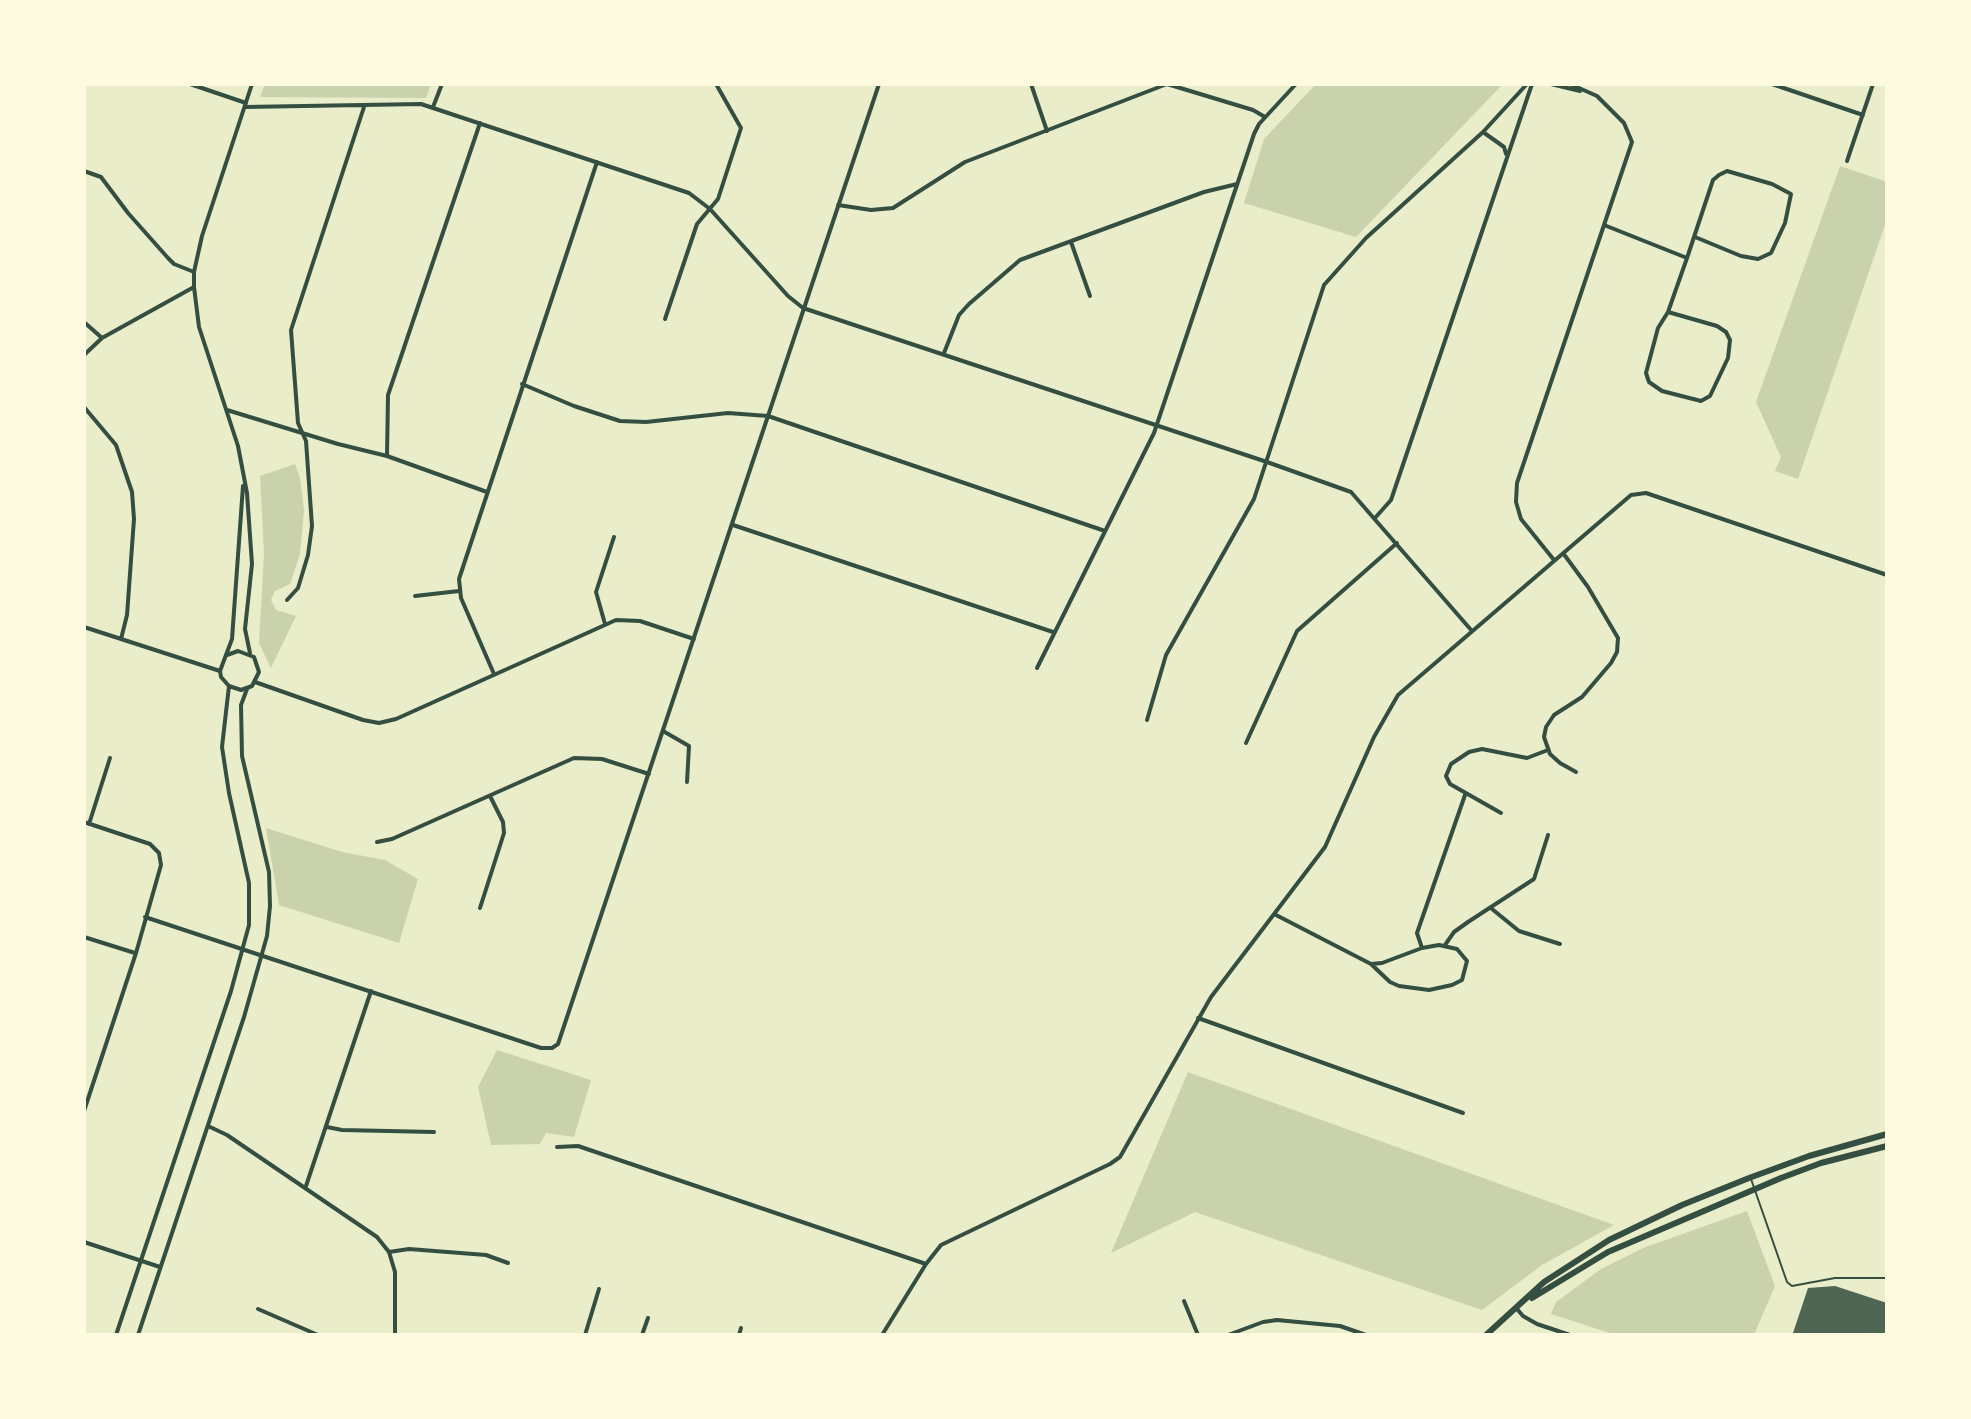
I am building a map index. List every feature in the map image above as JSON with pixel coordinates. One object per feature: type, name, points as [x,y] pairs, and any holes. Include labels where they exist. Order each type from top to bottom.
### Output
[{"type":"main road","points":[[1486,1335],[1544,1282],[1609,1240],[1682,1205],[1751,1178],[1809,1156],[1887,1134]]},
{"type":"main road","points":[[1525,1301],[1608,1252],[1756,1188],[1821,1163],[1887,1146]]},
{"type":"street","points":[[190,84],[246,105],[421,104],[689,193],[710,209],[779,287],[803,308],[1346,490],[1375,518],[1472,631]]},
{"type":"street","points":[[138,1335],[263,956],[270,921],[267,859],[242,756],[241,705],[247,689],[255,682],[259,667],[250,653],[245,629],[252,581],[251,533],[238,446],[199,327],[194,287],[194,272],[206,219],[252,84]]},
{"type":"street","points":[[433,107],[442,84]]},
{"type":"street","points":[[665,319],[697,224],[718,199],[741,128],[716,84]]},
{"type":"street","points":[[145,917],[541,1048],[552,1048],[561,1037],[879,84]]},
{"type":"street","points":[[1031,84],[1047,131]]},
{"type":"street","points":[[838,205],[871,210],[893,208],[965,162],[1167,84],[1253,110],[1265,117]]},
{"type":"street","points":[[1037,668],[1156,425],[1254,134],[1265,117],[1296,84]]},
{"type":"street","points":[[1147,720],[1166,655],[1246,515],[1267,462],[1324,285],[1366,238],[1483,132],[1530,84]]},
{"type":"street","points":[[1375,518],[1391,500],[1506,157],[1514,143],[1530,84]]},
{"type":"street","points":[[1551,84],[1590,93]]},
{"type":"street","points":[[1554,560],[1521,519],[1516,502],[1517,483],[1632,142],[1624,123],[1590,93],[1570,84]]},
{"type":"street","points":[[1772,84],[1863,115]]},
{"type":"street","points":[[1847,161],[1873,84]]},
{"type":"street","points":[[287,600],[298,588],[308,555],[312,526],[306,441],[298,423],[291,330],[365,105]]},
{"type":"street","points":[[387,456],[388,395],[480,123]]},
{"type":"street","points":[[1483,132],[1504,147],[1506,157]]},
{"type":"street","points":[[494,674],[459,591],[461,571],[597,162]]},
{"type":"street","points":[[84,171],[101,177],[128,213],[174,264],[194,272]]},
{"type":"street","points":[[1668,312],[1717,326],[1726,332],[1730,340],[1728,358],[1710,396],[1701,401],[1662,391],[1649,382],[1646,373],[1658,328],[1668,312],[1713,180],[1727,171],[1772,184],[1791,194],[1785,223],[1771,253],[1758,259],[1741,256],[1695,237]]},
{"type":"street","points":[[944,354],[959,315],[991,282],[1020,260],[1204,192],[1237,184]]},
{"type":"street","points":[[1604,225],[1687,258]]},
{"type":"street","points":[[1071,242],[1090,296]]},
{"type":"street","points":[[84,355],[102,338],[194,287]]},
{"type":"street","points":[[84,322],[102,338]]},
{"type":"street","points":[[522,384],[620,421],[646,422],[728,413],[768,416],[1105,531]]},
{"type":"street","points":[[84,407],[116,445],[132,492],[127,615],[121,639]]},
{"type":"street","points":[[227,410],[387,456],[487,492]]},
{"type":"street","points":[[244,484],[232,639],[220,671],[229,686],[247,689]]},
{"type":"street","points":[[882,1335],[935,1250],[953,1238],[1120,1157],[1211,997],[1325,847],[1392,703],[1415,679],[1631,495],[1646,493],[1887,575]]},
{"type":"street","points":[[732,525],[1053,632]]},
{"type":"street","points":[[605,624],[596,592],[614,537]]},
{"type":"street","points":[[1246,743],[1297,631],[1397,543]]},
{"type":"street","points":[[1563,553],[1588,587],[1618,638],[1617,652],[1611,663],[1582,697],[1549,721],[1544,737],[1549,749],[1560,763],[1576,772]]},
{"type":"street","points":[[415,596],[459,591]]},
{"type":"street","points":[[255,682],[379,723],[396,719],[605,624],[623,619],[640,621],[694,639]]},
{"type":"street","points":[[84,627],[220,671]]},
{"type":"street","points":[[227,655],[238,651],[250,653]]},
{"type":"street","points":[[116,1335],[244,949],[250,915],[249,883],[222,747],[229,686]]},
{"type":"street","points":[[663,731],[689,746],[687,782]]},
{"type":"street","points":[[1501,813],[1454,788],[1446,776],[1451,764],[1461,756],[1482,749],[1527,758],[1549,749]]},
{"type":"street","points":[[377,842],[392,839],[567,760],[581,757],[602,759],[649,774]]},
{"type":"street","points":[[84,1111],[136,953],[161,865],[159,853],[150,844],[86,823],[110,758]]},
{"type":"street","points":[[1422,948],[1417,933],[1465,794]]},
{"type":"street","points":[[480,908],[504,833],[503,822],[490,796]]},
{"type":"street","points":[[1445,945],[1454,932],[1534,879],[1548,835]]},
{"type":"street","points":[[1492,909],[1519,931],[1560,944]]},
{"type":"street","points":[[1275,914],[1371,964],[1390,982],[1399,986],[1429,990],[1442,988],[1462,980],[1467,967],[1462,953],[1445,945],[1422,948],[1392,960],[1371,964]]},
{"type":"street","points":[[84,937],[136,953]]},
{"type":"street","points":[[305,1187],[371,991]]},
{"type":"street","points":[[1198,1018],[1463,1113]]},
{"type":"street","points":[[208,1125],[377,1237],[389,1252],[397,1283],[395,1335]]},
{"type":"street","points":[[327,1127],[434,1132]]},
{"type":"street","points":[[557,1147],[578,1146],[926,1264]]},
{"type":"street","points":[[84,1242],[160,1267]]},
{"type":"street","points":[[389,1252],[409,1249],[486,1255],[508,1263]]},
{"type":"street","points":[[585,1335],[599,1289]]},
{"type":"street","points":[[1184,1301],[1198,1335]]},
{"type":"street","points":[[258,1309],[318,1335]]},
{"type":"street","points":[[1517,1309],[1537,1324],[1570,1335]]},
{"type":"street","points":[[642,1335],[648,1318]]},
{"type":"street","points":[[1228,1335],[1277,1320],[1340,1326],[1366,1335]]},
{"type":"street","points":[[739,1335],[741,1328]]},
{"type":"lane","points":[[1751,1178],[1787,1282],[1792,1286],[1835,1278],[1887,1278]]},
{"type":"green space","points":[[265,84],[431,84],[426,98],[260,97]]},
{"type":"green space","points":[[1316,84],[1503,84],[1356,237],[1244,203],[1264,139]]},
{"type":"green space","points":[[1840,166],[1887,182],[1887,219],[1798,479],[1775,471],[1781,457],[1756,402]]},
{"type":"green space","points":[[295,464],[304,510],[300,554],[290,584],[275,591],[271,600],[276,610],[296,616],[271,668],[259,643],[264,553],[260,476]]},
{"type":"green space","points":[[266,828],[342,852],[385,860],[418,879],[399,943],[279,905]]},
{"type":"green space","points":[[497,1050],[591,1080],[574,1137],[546,1133],[540,1144],[491,1145],[478,1087]]},
{"type":"green space","points":[[1188,1072],[1614,1225],[1542,1265],[1482,1310],[1195,1212],[1111,1253]]},
{"type":"green space","points":[[1747,1211],[1775,1286],[1754,1335],[1616,1335],[1551,1314],[1556,1302],[1601,1269],[1643,1248]]},
{"type":"building","points":[[1835,1286],[1887,1303],[1887,1335],[1793,1333],[1808,1288]]}]
